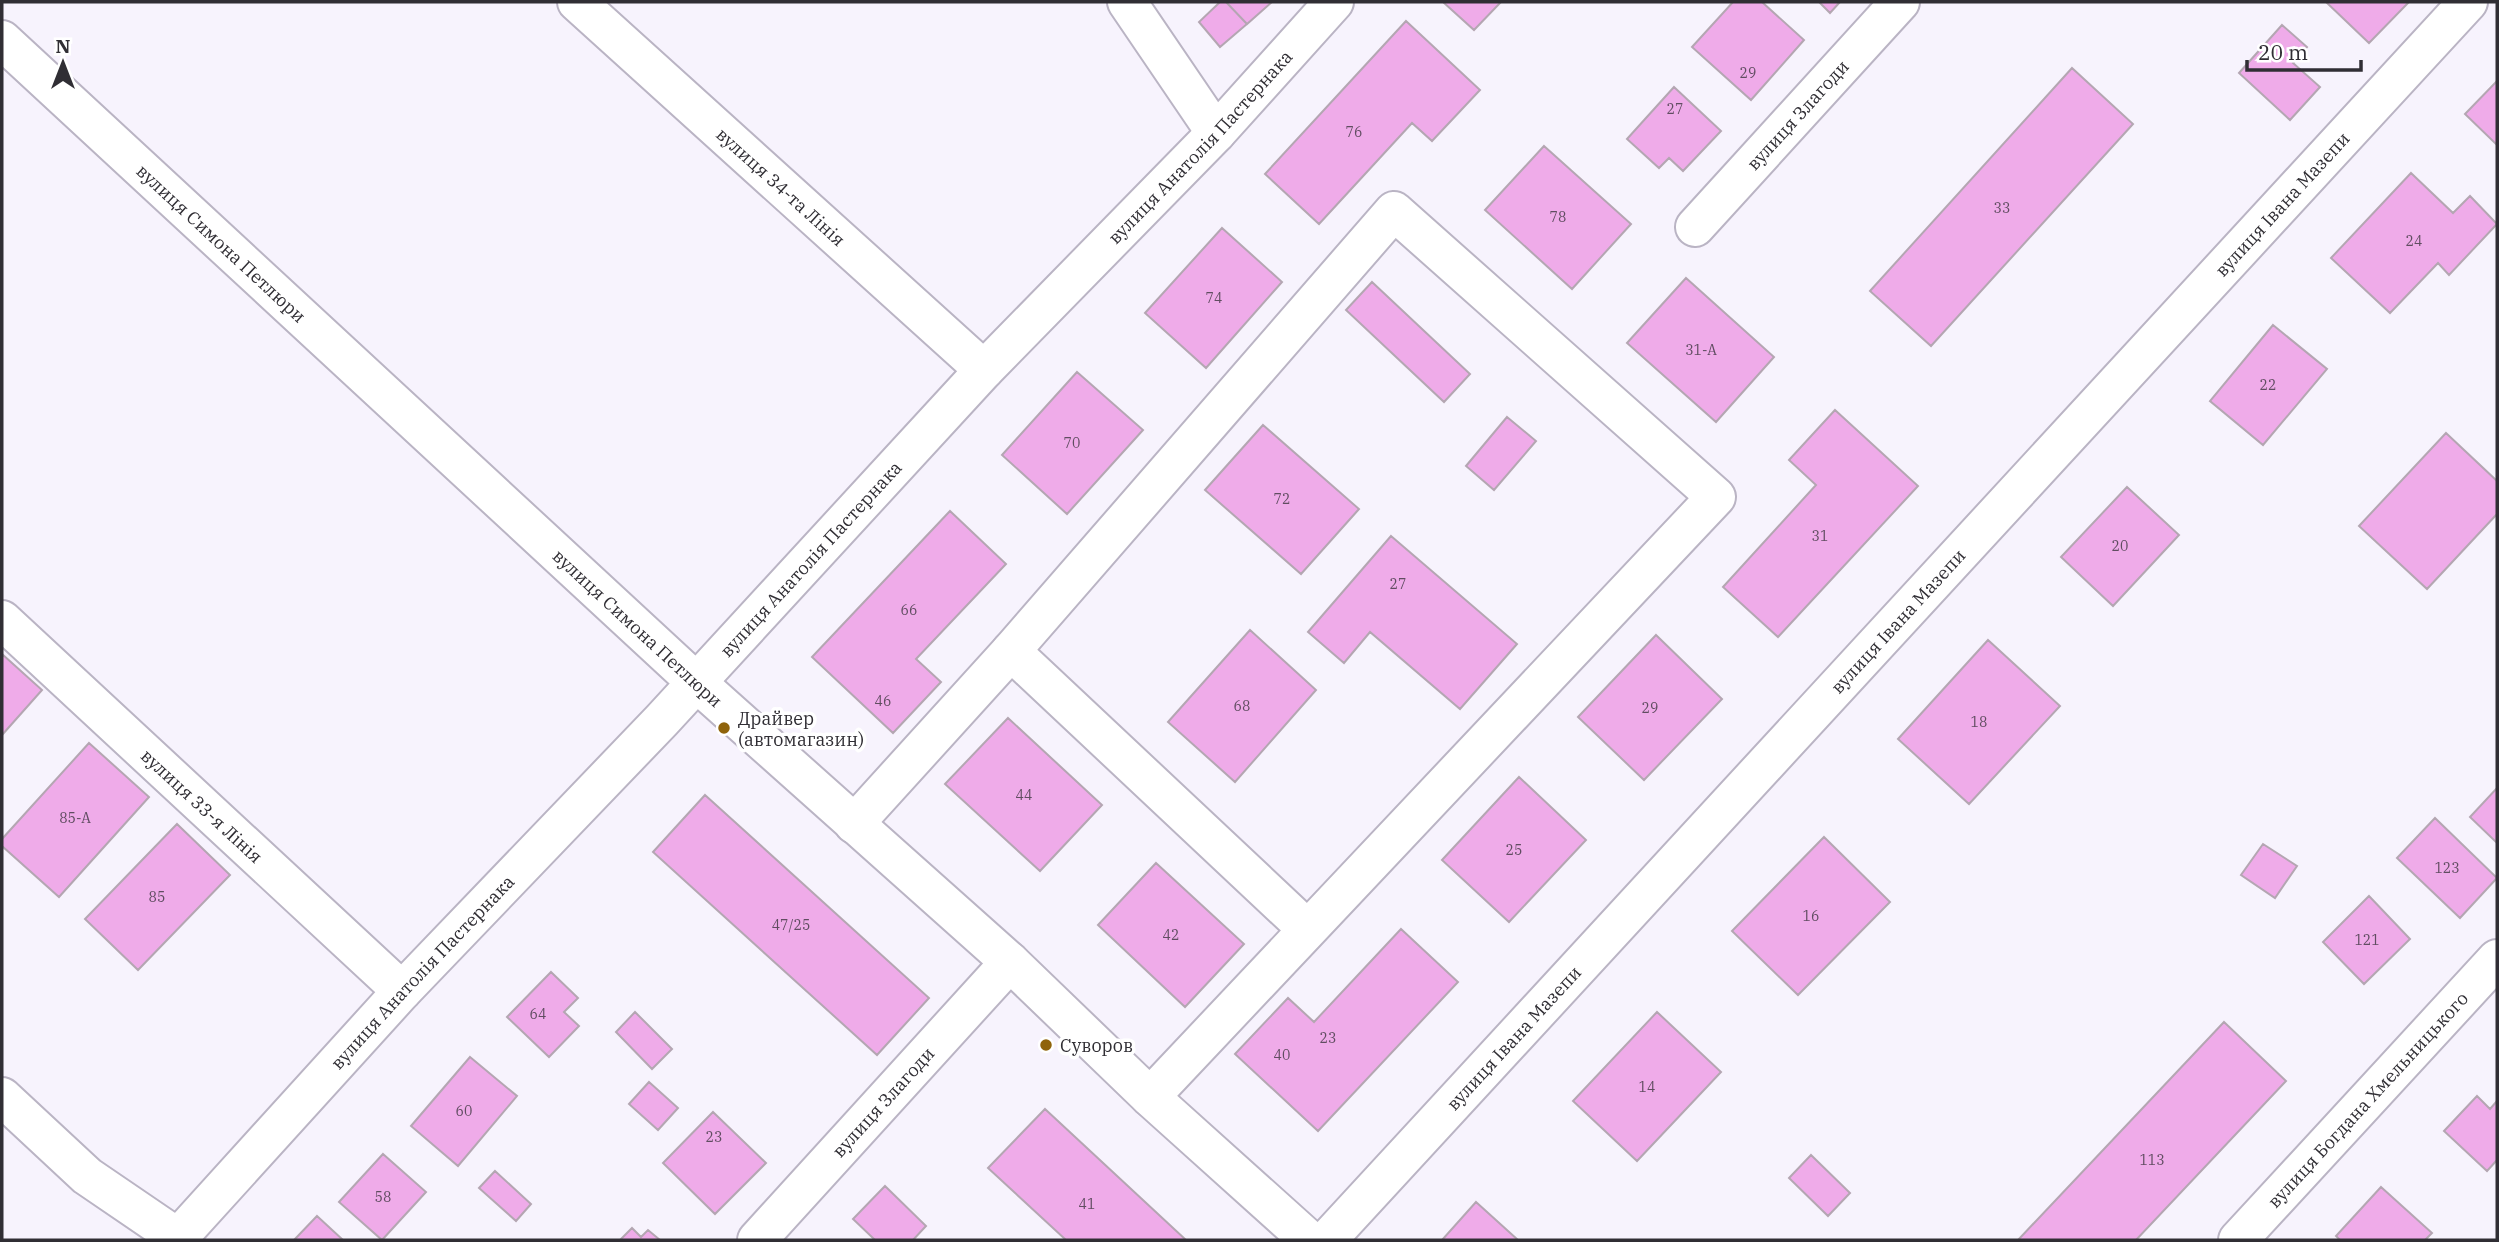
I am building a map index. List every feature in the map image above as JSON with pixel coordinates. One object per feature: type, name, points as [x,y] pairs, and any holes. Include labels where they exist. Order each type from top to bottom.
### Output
[{"type":"street","name":"вулиця 34-та Лінія","points":[[577,2],[984,370]]},
{"type":"street","points":[[1127,2],[1216,133]]},
{"type":"street","name":"вулиця Анатолія Пастернака","points":[[177,1239],[402,991],[696,682],[984,370],[1216,133],[1334,2]]},
{"type":"street","name":"вулиця Злагоди","points":[[1695,227],[1900,2]]},
{"type":"street","name":"вулиця Івана Мазепи","points":[[1327,1240],[2468,2]]},
{"type":"street","name":"вулиця Симона Петлюри","points":[[2,40],[696,682],[1010,962],[1150,1097],[1309,1240]]},
{"type":"street","points":[[854,824],[1011,651],[1394,212],[1716,497],[1150,1097]]},
{"type":"street","name":"вулиця 33-я Лінія","points":[[2,620],[402,991]]},
{"type":"street","points":[[1011,651],[1307,929]]},
{"type":"street","name":"вулиця Богдана Хмельницького","points":[[2238,1240],[2497,958]]},
{"type":"street","name":"вулиця Злагоди","points":[[757,1240],[1010,962]]},
{"type":"street","points":[[2,1097],[87,1176],[177,1239]]},
{"type":"building","points":[[1220,2],[1226,2],[1247,24],[1220,47],[1199,22]]},
{"type":"building","points":[[1226,2],[1272,2],[1247,24]]},
{"type":"building","points":[[1443,2],[1501,2],[1474,30]]},
{"type":"building","points":[[1733,2],[1762,2],[1804,40],[1751,100],[1692,47]]},
{"type":"building","points":[[1819,2],[1840,2],[1830,13]]},
{"type":"building","points":[[2326,2],[2409,2],[2369,43]]},
{"type":"building","points":[[1406,21],[1480,90],[1432,141],[1412,123],[1319,224],[1265,174]]},
{"type":"building","points":[[2282,25],[2307,47],[2293,63],[2320,87],[2290,120],[2239,73]]},
{"type":"building","points":[[2072,68],[2133,124],[1931,346],[1870,291]]},
{"type":"building","points":[[2497,81],[2497,145],[2465,114]]},
{"type":"building","points":[[1674,87],[1721,131],[1683,171],[1669,158],[1659,168],[1627,139]]},
{"type":"building","points":[[1544,146],[1631,224],[1572,289],[1485,210]]},
{"type":"building","points":[[2411,173],[2453,213],[2470,196],[2497,224],[2449,275],[2438,263],[2390,313],[2331,258]]},
{"type":"building","points":[[1222,228],[1282,282],[1206,368],[1145,313]]},
{"type":"building","points":[[1686,278],[1774,357],[1716,422],[1627,343]]},
{"type":"building","points":[[1372,282],[1470,374],[1444,402],[1346,310]]},
{"type":"building","points":[[2273,325],[2327,369],[2263,445],[2210,401]]},
{"type":"building","points":[[1077,372],[1143,430],[1067,514],[1002,455]]},
{"type":"building","points":[[1835,410],[1918,486],[1778,637],[1723,587],[1816,485],[1789,460]]},
{"type":"building","points":[[1507,417],[1536,441],[1494,490],[1466,466]]},
{"type":"building","points":[[1263,425],[1359,509],[1301,574],[1205,490]]},
{"type":"building","points":[[2446,433],[2497,481],[2497,514],[2427,589],[2359,526]]},
{"type":"building","points":[[2127,487],[2179,535],[2113,606],[2061,557]]},
{"type":"building","points":[[950,511],[1006,564],[916,659],[941,682],[893,733],[812,657]]},
{"type":"building","points":[[1391,536],[1517,644],[1460,709],[1370,632],[1344,663],[1308,632]]},
{"type":"building","points":[[1250,630],[1316,690],[1235,782],[1168,722]]},
{"type":"building","points":[[1656,635],[1722,699],[1644,780],[1578,717]]},
{"type":"building","points":[[1988,640],[2060,706],[1969,804],[1898,739]]},
{"type":"building","points":[[2,654],[42,690],[2,735]]},
{"type":"building","points":[[1008,718],[1102,805],[1040,871],[945,784]]},
{"type":"building","points":[[89,743],[149,797],[59,897],[2,846],[2,839]]},
{"type":"building","points":[[1519,777],[1586,840],[1509,922],[1442,860]]},
{"type":"building","points":[[2497,788],[2497,843],[2470,817]]},
{"type":"building","points":[[705,795],[929,998],[877,1055],[653,852]]},
{"type":"building","points":[[2435,818],[2497,878],[2460,918],[2397,858]]},
{"type":"building","points":[[177,824],[230,875],[138,970],[85,919]]},
{"type":"building","points":[[1824,837],[1890,902],[1798,995],[1732,931]]},
{"type":"building","points":[[2263,844],[2297,866],[2275,898],[2241,875]]},
{"type":"building","points":[[1156,863],[1244,944],[1185,1007],[1098,925]]},
{"type":"building","points":[[2369,896],[2410,939],[2364,984],[2323,942]]},
{"type":"building","points":[[1401,929],[1458,982],[1318,1131],[1235,1054],[1288,998],[1314,1022]]},
{"type":"building","points":[[551,972],[578,998],[564,1012],[579,1026],[549,1057],[507,1017]]},
{"type":"building","points":[[635,1012],[672,1049],[652,1069],[616,1032]]},
{"type":"building","points":[[1657,1012],[1721,1072],[1637,1161],[1573,1101]]},
{"type":"building","points":[[2224,1022],[2286,1081],[2136,1240],[2018,1240]]},
{"type":"building","points":[[470,1057],[517,1096],[458,1166],[411,1126]]},
{"type":"building","points":[[649,1082],[678,1108],[658,1130],[629,1104]]},
{"type":"building","points":[[2477,1096],[2490,1109],[2497,1101],[2497,1160],[2487,1171],[2444,1131]]},
{"type":"building","points":[[1045,1109],[1186,1240],[1066,1240],[988,1168]]},
{"type":"building","points":[[713,1112],[766,1163],[715,1214],[663,1163]]},
{"type":"building","points":[[383,1154],[426,1192],[382,1240],[339,1202]]},
{"type":"building","points":[[1811,1155],[1850,1193],[1828,1216],[1789,1178]]},
{"type":"building","points":[[495,1171],[531,1204],[516,1221],[479,1188]]},
{"type":"building","points":[[885,1186],[926,1226],[913,1240],[875,1240],[853,1219]]},
{"type":"building","points":[[2381,1187],[2432,1233],[2425,1240],[2340,1240],[2336,1236]]},
{"type":"building","points":[[1476,1202],[1518,1240],[1442,1240]]},
{"type":"building","points":[[317,1216],[343,1240],[294,1240]]},
{"type":"building","points":[[632,1228],[641,1237],[648,1230],[660,1240],[620,1240]]},
{"type":"place","name":"Драйвер (автомагазин)","points":[[724,728]]},
{"type":"place","name":"Суворов","points":[[1046,1045]]}]
